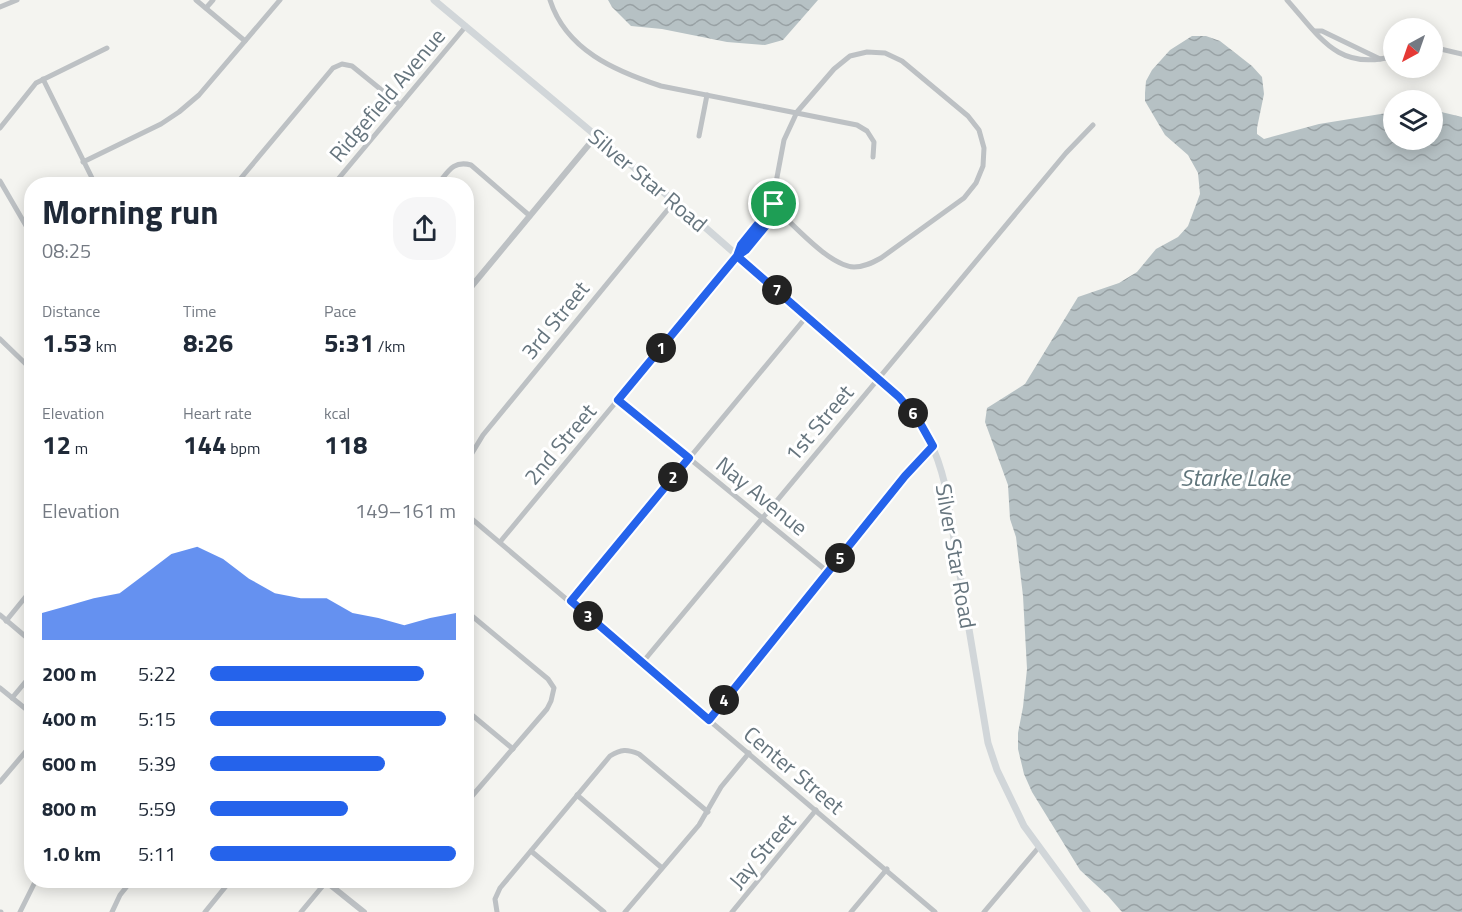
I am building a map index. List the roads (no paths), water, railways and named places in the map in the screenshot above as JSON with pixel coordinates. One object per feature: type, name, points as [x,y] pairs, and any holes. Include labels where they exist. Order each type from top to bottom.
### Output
[{"type":"main road","name":"Silver Star Road","points":[[434,0],[807,316],[910,409],[927,432],[945,485],[988,743],[1009,798],[1024,826],[1087,912]]},
{"type":"street","points":[[0,8],[17,0]]},
{"type":"street","points":[[196,0],[245,41]]},
{"type":"street","points":[[206,8],[213,0]]},
{"type":"street","points":[[83,162],[161,124],[179,112],[199,95],[280,0]]},
{"type":"street","points":[[550,0],[564,30],[580,46],[603,63],[661,86],[856,125],[867,132],[874,142],[873,157]]},
{"type":"street","points":[[1287,0],[1326,43],[1340,54],[1358,60],[1382,59]]},
{"type":"street","name":"Ridgefield Avenue","points":[[340,177],[466,26]]},
{"type":"street","points":[[1315,31],[1322,31],[1382,59]]},
{"type":"street","points":[[0,128],[36,83],[107,48]]},
{"type":"street","points":[[1443,50],[1462,54]]},
{"type":"street","points":[[737,256],[741,245],[774,204],[784,140],[797,112],[834,69],[850,56],[867,52],[885,53],[902,61],[968,116],[979,130],[984,148],[983,166],[976,183],[964,198],[868,265],[853,267],[836,261],[778,211],[774,204]]},
{"type":"street","points":[[242,177],[333,68],[342,64],[352,66],[400,105]]},
{"type":"street","points":[[43,79],[91,177]]},
{"type":"street","points":[[699,136],[707,94]]},
{"type":"street","name":"1st Street","points":[[642,663],[1066,153],[1094,125]]},
{"type":"street","points":[[474,283],[596,136]]},
{"type":"street","points":[[444,177],[453,166],[462,163],[471,165],[530,216]]},
{"type":"street","points":[[0,181],[24,222]]},
{"type":"street","name":"3rd Street","points":[[474,450],[483,435],[674,202]]},
{"type":"street","points":[[737,256],[746,250],[778,211]]},
{"type":"street","name":"2nd Street","points":[[500,542],[737,256]]},
{"type":"street","points":[[571,601],[807,316]]},
{"type":"street","points":[[0,339],[24,362]]},
{"type":"street","name":"Nay Avenue","points":[[618,400],[828,572]]},
{"type":"street","points":[[709,720],[905,476],[933,446]]},
{"type":"street","name":"Center Street","points":[[474,521],[935,912]]},
{"type":"street","points":[[6,621],[24,600]]},
{"type":"street","points":[[0,615],[24,636]]},
{"type":"street","points":[[474,618],[548,679],[554,688],[547,709],[474,794]]},
{"type":"street","points":[[12,698],[24,684]]},
{"type":"street","points":[[0,688],[24,708]]},
{"type":"street","points":[[474,717],[513,749]]},
{"type":"street","points":[[497,912],[495,899],[500,888],[610,756],[618,751],[628,749],[639,754],[708,813]]},
{"type":"street","points":[[625,912],[708,813],[721,787],[749,753]]},
{"type":"street","points":[[0,782],[24,754]]},
{"type":"street","points":[[577,795],[662,868]]},
{"type":"street","name":"Jay Street","points":[[732,912],[816,810]]},
{"type":"street","points":[[984,912],[1039,847]]},
{"type":"street","points":[[531,851],[604,912]]},
{"type":"street","points":[[851,912],[887,869]]},
{"type":"street","points":[[20,912],[32,888]]},
{"type":"street","points":[[112,912],[126,888]]},
{"type":"street","points":[[205,912],[224,888]]},
{"type":"street","points":[[301,912],[320,888]]},
{"type":"street","points":[[334,888],[364,912]]},
{"type":"water","points":[[608,0],[818,0],[783,40],[765,45],[727,42],[662,29],[631,26]]},
{"type":"water","name":"Starke Lake","points":[[1192,36],[1206,36],[1220,41],[1252,66],[1262,77],[1264,94],[1257,134],[1264,139],[1319,124],[1383,114],[1383,150],[1443,150],[1443,112],[1462,117],[1462,912],[1122,912],[1080,870],[1032,792],[1024,774],[1018,749],[1027,669],[1023,596],[1016,537],[1010,519],[1008,485],[985,422],[987,408],[1025,384],[1078,297],[1119,283],[1137,272],[1156,249],[1178,237],[1188,226],[1200,194],[1198,173],[1188,155],[1165,135],[1145,101],[1146,81],[1152,70],[1170,50]]}]
